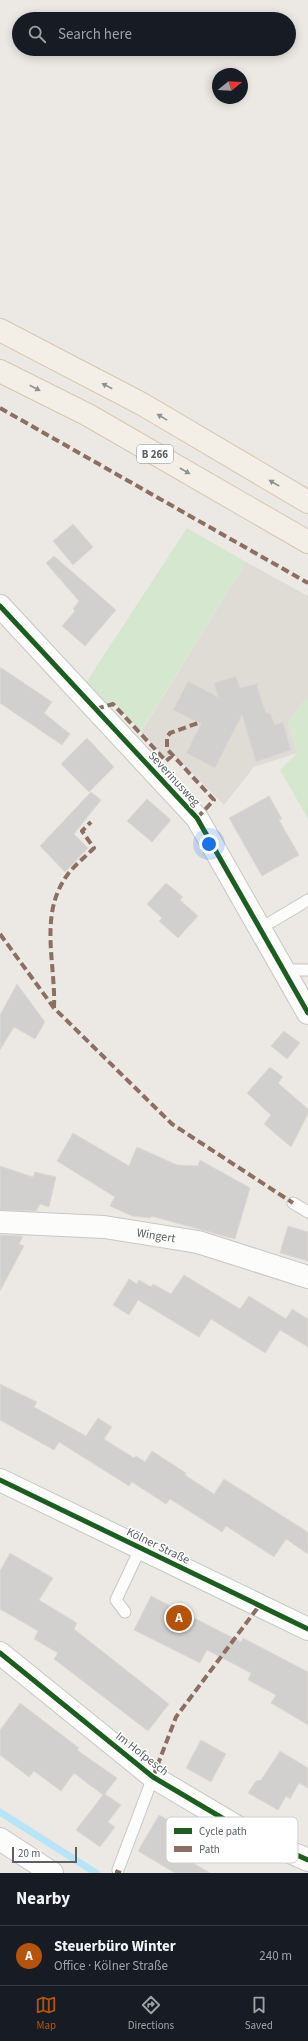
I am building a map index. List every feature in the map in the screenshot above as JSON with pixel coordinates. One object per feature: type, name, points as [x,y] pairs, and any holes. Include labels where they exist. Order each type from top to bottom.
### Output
[{"type":"main road","points":[[0,330],[142,404],[308,502]]},
{"type":"main road","name":"B 266","points":[[0,371],[88,415],[308,542]]},
{"type":"street","name":"Severinusweg","points":[[0,606],[197,818],[261,928],[308,1013]]},
{"type":"street","name":"Wingert","points":[[0,1222],[104,1227],[198,1242],[308,1277]]},
{"type":"street","name":"Kölner Straße","points":[[0,1480],[308,1629]]},
{"type":"street","name":"Im Hofpesch","points":[[0,1653],[153,1777],[221,1817]]},
{"type":"street","points":[[0,1839],[52,1873]]},
{"type":"street","name":"Im Hofpesch","points":[[298,1856],[308,1860]]},
{"type":"lane","points":[[261,928],[308,900]]},
{"type":"lane","points":[[284,970],[308,970]]},
{"type":"lane","points":[[293,1203],[308,1212]]},
{"type":"lane","points":[[125,1612],[116,1600],[140,1549]]},
{"type":"lane","name":"Im Hofpesch","points":[[118,1870],[153,1777]]},
{"type":"shaded area","points":[[246,562],[308,596],[308,696],[288,722],[297,753],[254,767],[224,805],[172,753],[166,758],[141,732]]},
{"type":"green space","points":[[187,528],[246,562],[141,731],[114,703],[104,705],[85,684]]},
{"type":"green space","points":[[308,696],[308,819],[280,770],[297,753],[288,722]]},
{"type":"building","points":[[73,524],[93,547],[73,565],[53,541]]},
{"type":"building","points":[[54,556],[116,610],[85,646],[62,626],[75,611],[73,609],[79,601],[46,563]]},
{"type":"building","points":[[0,667],[52,702],[44,713],[70,734],[62,745],[0,703]]},
{"type":"building","points":[[236,676],[240,688],[259,683],[257,686],[266,713],[270,713],[275,725],[283,722],[291,750],[256,762],[242,715],[215,768],[186,753],[201,724],[173,710],[188,681],[218,697],[214,683]]},
{"type":"building","points":[[87,738],[114,767],[89,792],[61,764]]},
{"type":"building","points":[[91,792],[101,800],[74,834],[88,848],[65,872],[40,846]]},
{"type":"building","points":[[269,796],[282,819],[279,820],[299,855],[262,876],[229,818]]},
{"type":"building","points":[[147,799],[171,820],[152,842],[127,821]]},
{"type":"building","points":[[166,883],[183,897],[180,900],[198,916],[178,938],[159,921],[162,918],[147,904]]},
{"type":"building","points":[[17,984],[45,1022],[35,1039],[14,1027],[0,1050],[0,1015]]},
{"type":"building","points":[[284,1031],[300,1043],[287,1059],[271,1046]]},
{"type":"building","points":[[270,1067],[283,1077],[278,1083],[308,1109],[308,1114],[291,1147],[264,1124],[271,1115],[247,1093]]},
{"type":"building","points":[[73,1133],[129,1166],[137,1147],[177,1165],[198,1166],[200,1160],[250,1188],[235,1239],[151,1216],[151,1218],[132,1216],[110,1206],[115,1197],[57,1161]]},
{"type":"building","points":[[0,1166],[33,1177],[35,1172],[56,1177],[49,1207],[40,1204],[36,1211],[0,1210]]},
{"type":"building","points":[[288,1226],[308,1232],[308,1261],[280,1253]]},
{"type":"building","points":[[0,1235],[23,1236],[19,1244],[24,1246],[0,1291]]},
{"type":"building","points":[[184,1275],[240,1309],[249,1296],[286,1319],[292,1309],[308,1319],[308,1347],[280,1330],[265,1353],[211,1319],[199,1337],[138,1300],[129,1315],[113,1305],[129,1279],[137,1284],[139,1280],[151,1287],[153,1284],[171,1294]]},
{"type":"building","points":[[0,1384],[37,1402],[34,1407],[86,1436],[98,1418],[112,1427],[104,1439],[134,1458],[136,1456],[145,1462],[152,1451],[186,1473],[185,1475],[214,1494],[224,1479],[308,1532],[308,1554],[286,1539],[274,1557],[226,1526],[222,1532],[170,1499],[166,1504],[132,1482],[129,1486],[59,1442],[54,1450],[0,1420]]},
{"type":"building","points":[[10,1553],[53,1578],[39,1600],[77,1623],[74,1629],[169,1704],[148,1731],[54,1659],[58,1653],[34,1639],[38,1631],[0,1609],[0,1571]]},
{"type":"building","points":[[151,1596],[241,1642],[243,1638],[308,1672],[308,1725],[271,1703],[276,1695],[248,1680],[251,1673],[207,1650],[200,1663],[134,1630]]},
{"type":"building","points":[[20,1703],[79,1748],[77,1750],[117,1778],[105,1794],[121,1805],[108,1822],[115,1827],[100,1847],[76,1830],[103,1795],[74,1773],[61,1791],[34,1771],[29,1777],[0,1755],[0,1730]]},
{"type":"building","points":[[201,1740],[226,1754],[211,1782],[186,1768]]},
{"type":"building","points":[[280,1751],[308,1768],[308,1788],[299,1783],[290,1799],[286,1796],[278,1810],[248,1793],[256,1781],[261,1780]]},
{"type":"building","points":[[159,1815],[166,1819],[166,1863],[193,1863],[210,1873],[175,1873],[138,1851]]},
{"type":"waterway","points":[[0,1812],[96,1873]]},
{"type":"marked path","points":[[0,408],[308,583]]},
{"type":"marked path","points":[[96,709],[113,704],[166,761],[173,755]]},
{"type":"marked path","points":[[197,818],[214,800],[167,749],[167,737],[170,733],[198,723]]},
{"type":"marked path","points":[[54,1008],[50,939],[53,905],[59,889],[68,874],[94,848],[82,831],[91,822]]},
{"type":"marked path","points":[[0,934],[54,1008],[172,1124],[293,1203]]},
{"type":"marked path","points":[[153,1777],[176,1717],[259,1606]]},
{"type":"marked path","points":[[118,1870],[117,1872],[121,1873]]},
{"type":"cycle path","points":[[0,606],[197,818],[308,1013]]},
{"type":"cycle path","points":[[0,1480],[308,1629]]},
{"type":"cycle path","points":[[0,1653],[153,1777],[221,1817]]},
{"type":"cycle path","points":[[298,1856],[308,1860]]},
{"type":"place","name":"Steuerbüro Winter","points":[[179,1618]]}]
